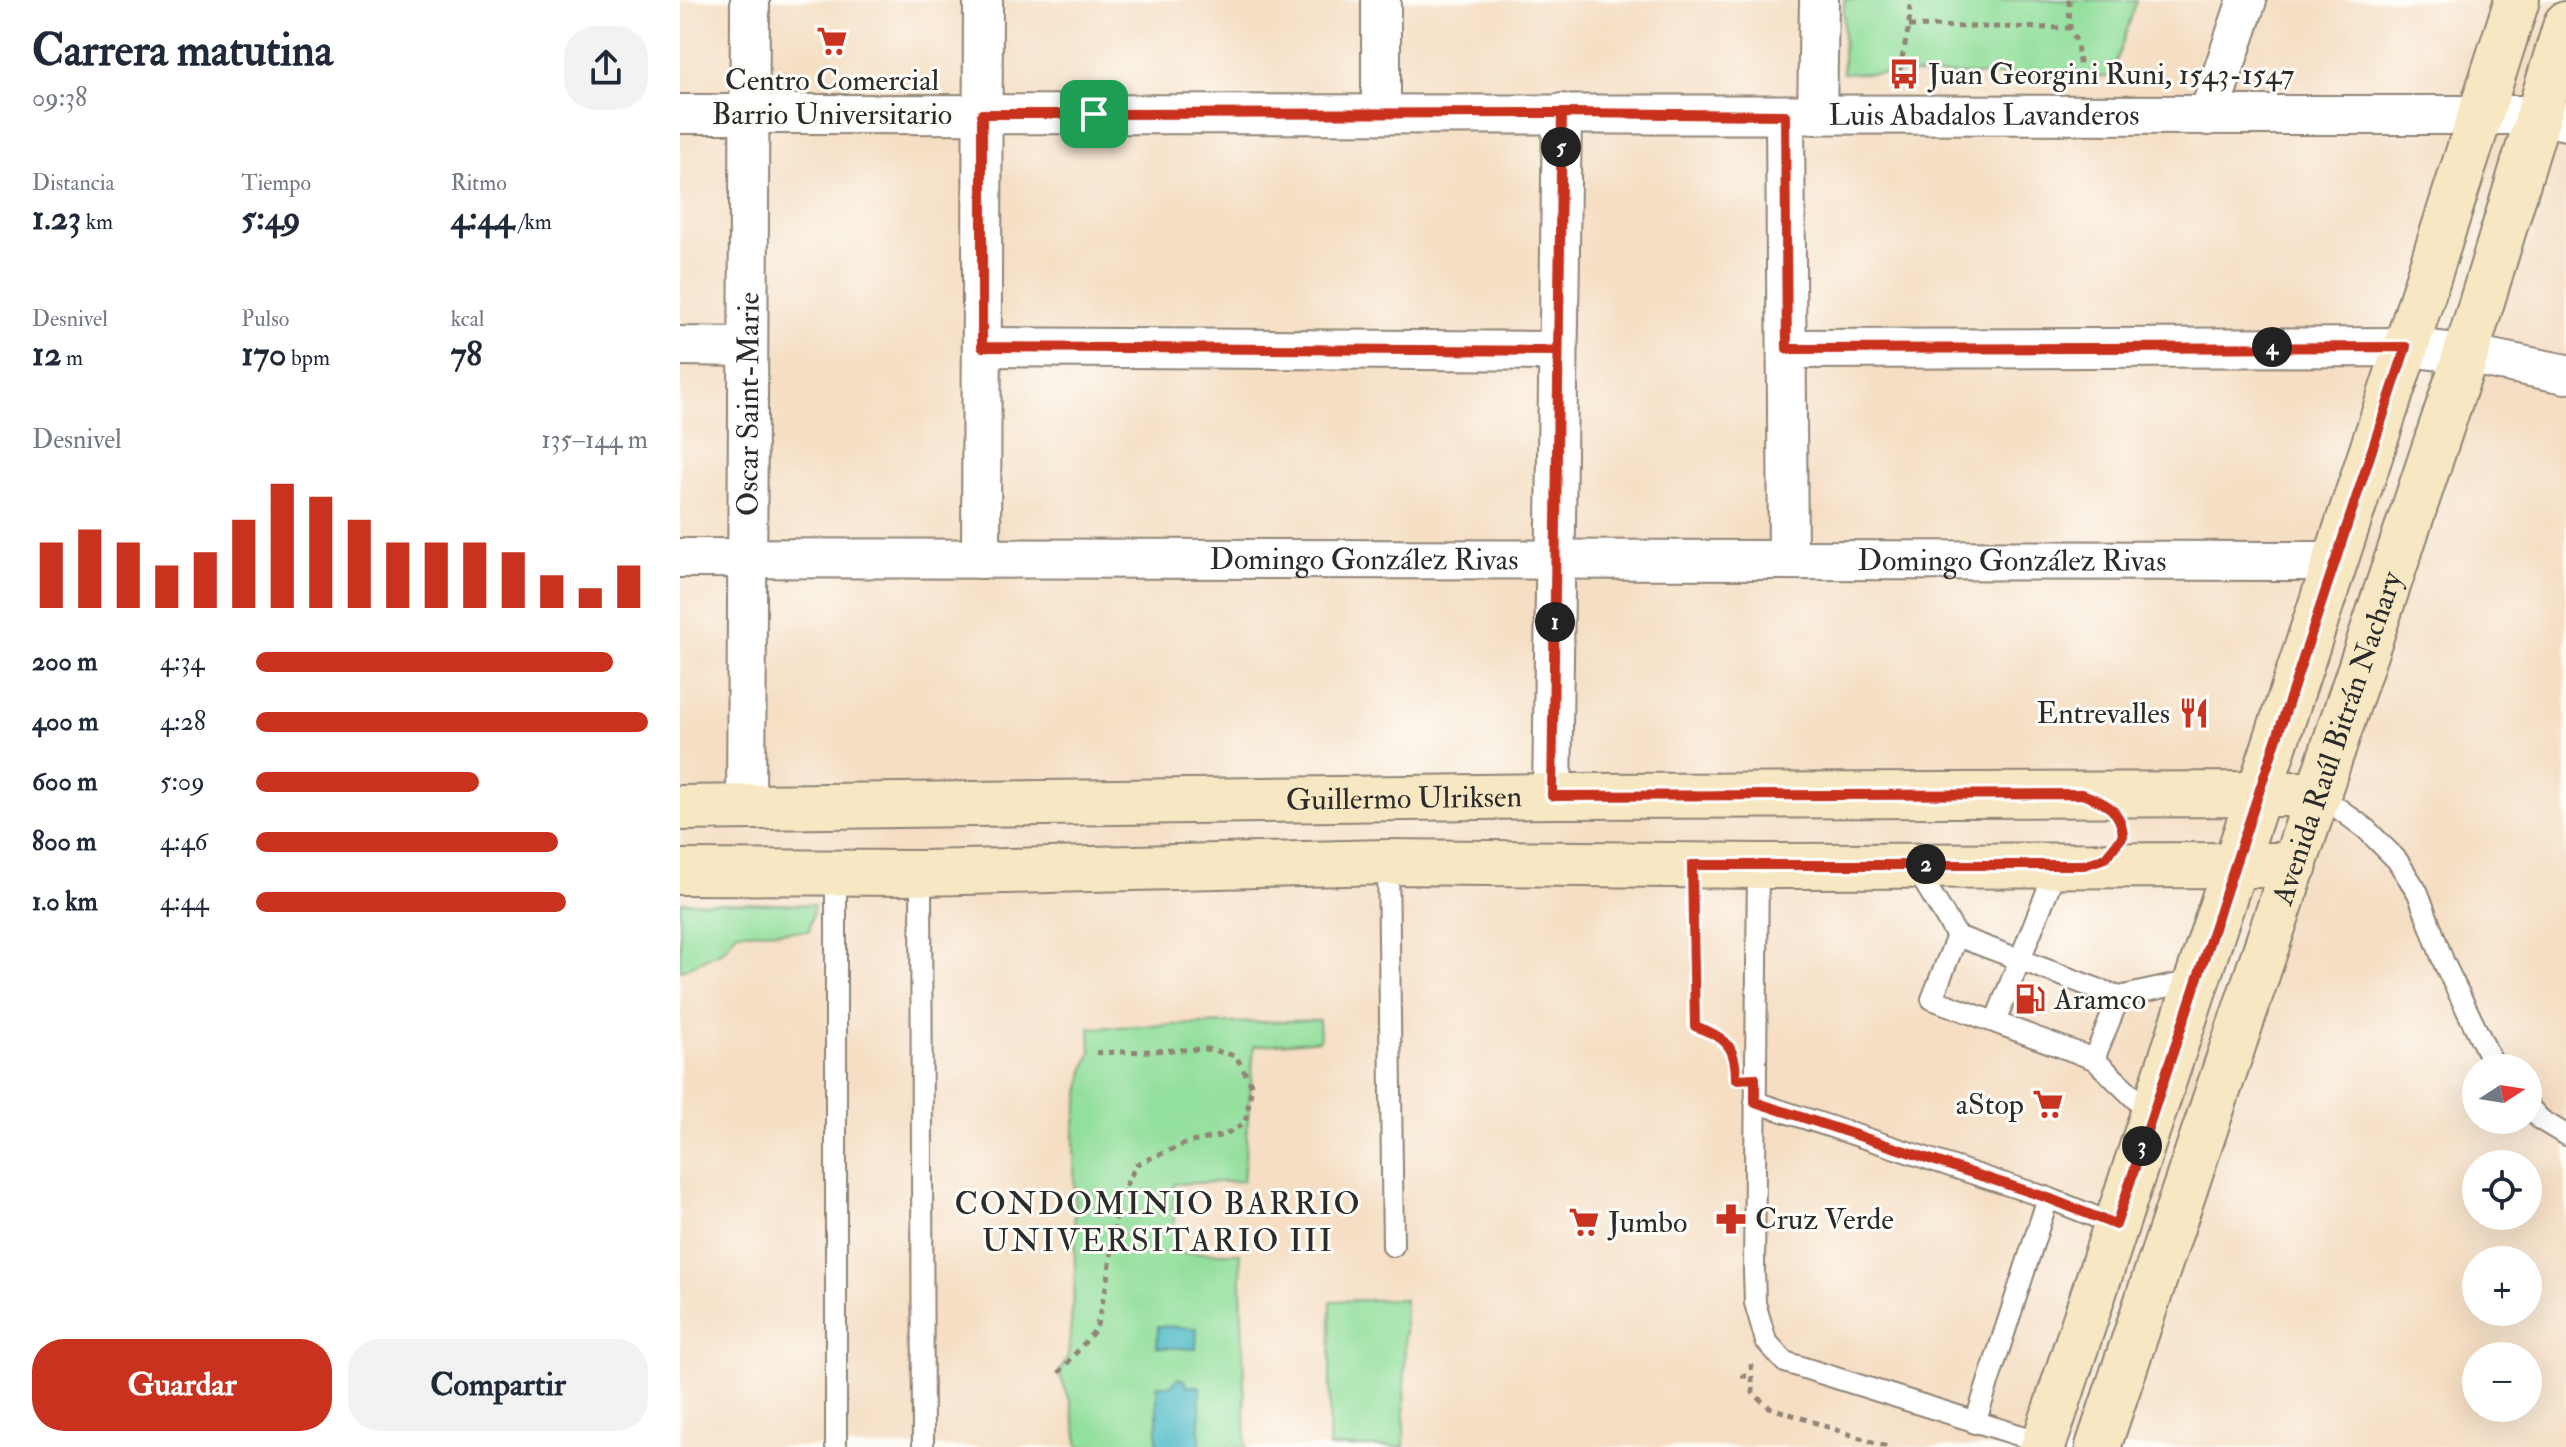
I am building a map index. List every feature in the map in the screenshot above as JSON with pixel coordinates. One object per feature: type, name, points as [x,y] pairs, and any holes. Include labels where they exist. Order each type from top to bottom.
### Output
[{"type":"main road","name":"Avenida Raúl Bitrán Nachary","points":[[2043,1445],[2336,561],[2517,0]]},
{"type":"main road","name":"Avenida Raúl Bitrán Nachary","points":[[2098,1447],[2466,354],[2552,118],[2566,24]]},
{"type":"main road","points":[[2071,864],[2105,858],[2123,836],[2123,822],[2114,811],[2082,794]]},
{"type":"main road","name":"Guillermo Ulriksen","points":[[680,808],[1552,796],[2319,794]]},
{"type":"main road","points":[[680,872],[921,873],[1388,862],[1758,866],[2295,865]]},
{"type":"street","name":"Oscar Saint-Marie","points":[[746,808],[750,0]]},
{"type":"street","points":[[981,559],[983,0]]},
{"type":"street","points":[[1381,0],[1381,113]]},
{"type":"street","points":[[1788,560],[1787,349],[1801,115],[1819,0]]},
{"type":"street","points":[[2208,116],[2247,0]]},
{"type":"street","name":"Luis Abadalos Lavanderos","points":[[680,114],[1562,113],[2481,115],[2552,118]]},
{"type":"street","points":[[1552,796],[1562,113]]},
{"type":"street","points":[[680,346],[748,347]]},
{"type":"street","points":[[982,347],[1558,351]]},
{"type":"street","points":[[1787,349],[2406,347],[2466,354],[2566,374]]},
{"type":"street","name":"Domingo González Rivas","points":[[680,558],[2336,561]]},
{"type":"lane","points":[[2319,794],[2366,829],[2397,860],[2418,893],[2444,963],[2488,1054]]},
{"type":"lane","points":[[1388,862],[1393,1246]]},
{"type":"lane","points":[[1913,864],[1957,936],[2119,997],[2197,980]]},
{"type":"lane","points":[[1995,1022],[2020,958],[2071,864]]},
{"type":"lane","points":[[1758,866],[1754,1270],[1755,1303],[1766,1341],[1785,1362],[2043,1445]]},
{"type":"lane","points":[[836,872],[836,1447]]},
{"type":"lane","points":[[921,873],[923,1447]]},
{"type":"lane","points":[[1957,936],[1932,999],[2094,1059],[2152,1115]]},
{"type":"lane","points":[[2094,1059],[2119,997]]},
{"type":"lane","points":[[1755,1102],[2048,1198],[2116,1225]]},
{"type":"lane","points":[[2542,1121],[2566,1135]]},
{"type":"lane","points":[[1975,1423],[2048,1198]]},
{"type":"path","points":[[1890,115],[1909,26],[1910,0]]},
{"type":"path","points":[[2069,0],[2070,28],[2077,43],[2085,116]]},
{"type":"path","points":[[1909,26],[2070,28]]},
{"type":"path","points":[[1692,865],[1695,1026],[1721,1036],[1730,1048],[1736,1066],[1736,1079],[1755,1078]]},
{"type":"path","points":[[1059,1373],[1096,1329],[1108,1279],[1118,1200],[1137,1164],[1187,1143],[1224,1135],[1245,1123],[1252,1086],[1236,1056],[1208,1049],[1091,1053]]},
{"type":"path","points":[[1766,1341],[1751,1355],[1753,1393],[1769,1407],[1887,1447]]},
{"type":"path","points":[[1741,1376],[1752,1376]]},
{"type":"green space","points":[[1844,0],[2137,0],[2111,77],[1843,73]]},
{"type":"green space","points":[[680,902],[814,905],[809,931],[737,932],[724,950],[680,971]]},
{"type":"green space","points":[[1319,1020],[1320,1040],[1254,1046],[1243,1181],[1174,1184],[1174,1253],[1240,1253],[1246,1447],[1079,1447],[1071,1403],[1059,1373],[1068,1356],[1075,1279],[1074,1129],[1084,1071],[1091,1053],[1090,1028]]},
{"type":"green space","points":[[1405,1299],[1404,1447],[1329,1447],[1331,1301]]},
{"type":"water","points":[[1158,1326],[1197,1328],[1196,1349],[1157,1347]]},
{"type":"water","points":[[1178,1378],[1185,1380],[1187,1386],[1200,1386],[1200,1447],[1157,1447],[1157,1385],[1172,1385]]},
{"type":"place","name":"Centro Comercial Barrio Universitario","points":[[832,41]]},
{"type":"place","name":"Juan Georgini Runi, 1543-1547","points":[[1904,74]]},
{"type":"place","name":"Entrevalles","points":[[2194,713]]},
{"type":"place","name":"Aramco","points":[[2030,999]]},
{"type":"place","name":"aStop","points":[[2048,1104]]},
{"type":"place","name":"Cruz Verde","points":[[1731,1219]]},
{"type":"place","name":"Jumbo","points":[[1584,1222]]},
{"type":"district","name":"CONDOMINIO BARRIO UNIVERSITARIO III","points":[[1158,1222]]},
{"type":"route","points":[[1094,114],[982,114],[982,347],[1558,351],[1562,113],[1785,115],[1787,349],[2406,347],[2116,1225],[2048,1198],[1755,1102],[1755,1078],[1736,1079],[1736,1066],[1730,1048],[1721,1036],[1695,1026],[1692,865],[2084,865],[2105,858],[2123,836],[2123,822],[2114,811],[2082,794],[1552,796],[1562,113],[1094,114]]}]
